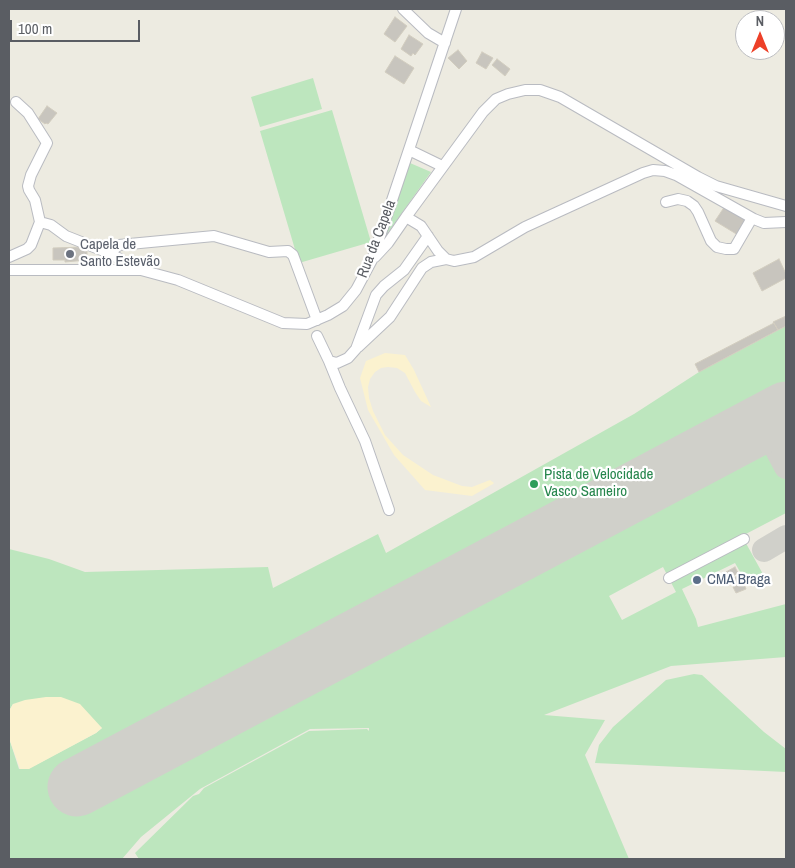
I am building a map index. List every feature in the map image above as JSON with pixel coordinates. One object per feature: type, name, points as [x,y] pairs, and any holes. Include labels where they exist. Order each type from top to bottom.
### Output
[{"type":"street","points":[[402,9],[428,33],[444,43]]},
{"type":"street","name":"Rua da Capela","points":[[9,270],[127,270],[153,272],[178,280],[283,323],[307,324],[343,306],[356,290],[370,263],[456,9]]},
{"type":"street","points":[[370,263],[388,243],[483,112],[496,99],[524,90],[540,90],[560,97],[716,186],[786,206]]},
{"type":"street","points":[[9,257],[27,250],[31,245],[40,222],[35,200],[28,190],[28,186],[31,175],[47,143],[28,114],[16,102]]},
{"type":"street","points":[[409,150],[442,166]]},
{"type":"street","points":[[329,361],[337,363],[348,358],[390,317],[422,268],[432,262],[474,257],[525,228],[643,173],[653,170],[676,175],[752,218],[764,223],[786,222]]},
{"type":"street","points":[[666,202],[678,199],[687,201],[694,206],[711,241],[717,247],[726,249],[734,249],[752,218]]},
{"type":"street","points":[[406,217],[421,226],[438,252],[446,259]]},
{"type":"street","points":[[40,222],[50,225],[66,236],[109,252],[120,259],[127,270]]},
{"type":"street","points":[[109,252],[119,245],[214,236],[269,252],[288,251],[292,254],[317,320]]},
{"type":"street","points":[[356,349],[376,295],[404,270],[428,236]]},
{"type":"street","points":[[317,336],[364,441],[389,510]]},
{"type":"street","points":[[669,578],[744,539]]},
{"type":"green space","points":[[313,78],[322,109],[260,127],[251,97]]},
{"type":"green space","points":[[332,110],[371,242],[299,263],[260,131]]},
{"type":"green space","points":[[410,163],[431,172],[382,241]]},
{"type":"green space","points":[[786,326],[786,395],[69,773],[84,801],[759,442],[764,442],[786,479],[786,513],[742,536],[764,576],[747,584],[735,563],[682,589],[698,627],[786,604],[786,657],[671,666],[544,715],[605,720],[585,755],[629,859],[139,859],[135,853],[193,796],[199,794],[204,788],[309,731],[367,729],[369,731],[369,728],[310,729],[200,789],[141,837],[122,859],[9,859],[9,738],[19,769],[28,769],[102,728],[13,704],[9,711],[9,549],[49,559],[85,572],[268,567],[273,588],[378,534],[386,553],[634,414],[699,372]],"holes":[[[663,567],[676,592],[622,620],[609,596]]]},
{"type":"green space","points":[[694,674],[702,675],[764,732],[786,749],[786,772],[595,763],[599,745],[613,727],[666,680]]},
{"type":"sand","points":[[385,353],[405,355],[431,407],[421,401],[405,373],[397,368],[381,368],[370,379],[368,387],[373,411],[385,435],[403,455],[433,475],[462,486],[472,487],[490,480],[493,484],[472,496],[425,490],[394,455],[368,410],[360,378],[366,361]]},
{"type":"sand","points":[[46,697],[61,697],[80,704],[102,728],[29,769],[20,769],[9,738],[9,711],[13,704]]},
{"type":"building","points":[[395,17],[407,26],[395,42],[384,34]]},
{"type":"building","points":[[409,35],[423,44],[415,55],[413,53],[411,56],[401,49]]},
{"type":"building","points":[[458,50],[467,61],[459,69],[448,58]]},
{"type":"building","points":[[482,52],[493,58],[486,69],[476,63]]},
{"type":"building","points":[[395,56],[414,68],[404,84],[385,72]]},
{"type":"building","points":[[497,59],[510,69],[505,76],[492,65]]},
{"type":"building","points":[[47,106],[57,113],[48,124],[45,124],[38,119]]},
{"type":"building","points":[[725,206],[747,219],[738,235],[715,221]]},
{"type":"building","name":"Capela de Santo Estevão","points":[[82,247],[82,249],[87,249],[87,260],[65,262],[65,260],[53,260],[53,248]]},
{"type":"building","points":[[779,259],[786,278],[762,291],[753,273]]},
{"type":"building","points":[[786,316],[786,326],[778,330],[773,322]]},
{"type":"building","points":[[774,323],[778,330],[699,372],[695,364]]},
{"type":"building","points":[[735,567],[738,573],[729,578],[726,572]]},
{"type":"building","points":[[739,575],[742,581],[733,586],[730,580]]},
{"type":"building","points":[[743,582],[746,589],[736,593],[733,587]]},
{"type":"taxiway","points":[[752,429],[762,428],[768,433],[786,467]]},
{"type":"taxiway","points":[[764,550],[786,537]]},
{"type":"runway","points":[[77,787],[786,411]]},
{"type":"place","name":"Capela de Santo Estevão","points":[[70,254]]},
{"type":"place","name":"Pista de Velocidade Vasco Sameiro","points":[[534,484]]},
{"type":"place","name":"CMA Braga","points":[[697,580]]}]
